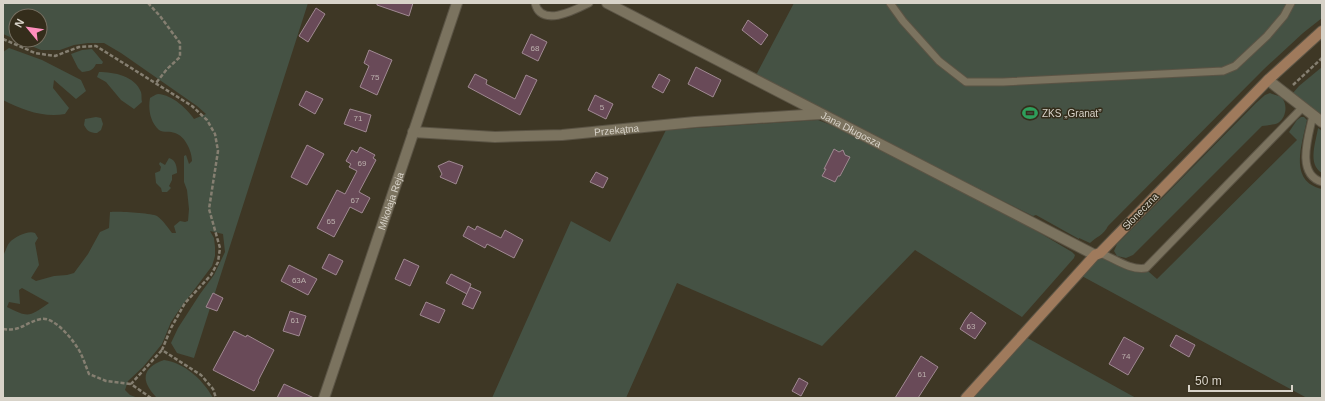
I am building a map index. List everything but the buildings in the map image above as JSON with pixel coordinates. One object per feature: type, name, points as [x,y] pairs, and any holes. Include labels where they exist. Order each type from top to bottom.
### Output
[{"type":"street","name":"Mikołaja Reja","points":[[324,398],[457,3]]},
{"type":"street","name":"Jana Długosza","points":[[607,3],[820,114],[1098,254]]},
{"type":"street","name":"Słoneczna","points":[[966,398],[1098,254],[1268,80],[1322,31]]},
{"type":"street","points":[[1268,80],[1322,122]]},
{"type":"street","name":"Przekątna","points":[[413,132],[495,137],[562,136],[695,122],[820,114]]},
{"type":"lane","points":[[535,3],[536,8],[541,14],[550,16],[574,11],[589,3]]},
{"type":"lane","points":[[890,3],[903,21],[939,61],[966,82],[1003,82],[1223,71],[1235,66],[1267,36],[1284,16],[1292,3]]},
{"type":"lane","points":[[1098,254],[1131,267],[1146,268],[1303,107]]},
{"type":"lane","points":[[1313,115],[1306,154],[1306,163],[1310,176],[1322,182]]},
{"type":"path","points":[[148,3],[160,16],[180,43],[180,57],[167,69],[156,83]]},
{"type":"path","points":[[3,39],[35,53],[55,56],[79,47],[96,46],[192,106],[207,120],[215,134],[218,151],[209,208],[220,248],[218,262],[211,275],[185,303],[171,328],[162,350],[131,384]]},
{"type":"path","points":[[1285,93],[1322,58]]},
{"type":"path","points":[[3,328],[11,330],[41,319],[48,319],[61,328],[73,340],[82,355],[89,374],[106,381],[131,384],[151,398]]},
{"type":"path","points":[[162,350],[201,375],[213,388],[216,398]]},
{"type":"green space","points":[[3,3],[308,3],[194,358],[177,353],[171,343],[178,328],[214,275],[225,252],[223,234],[210,231],[214,238],[215,247],[215,256],[212,266],[171,322],[162,344],[143,367],[128,381],[125,390],[130,395],[138,398],[3,398],[3,254],[9,243],[15,238],[29,232],[35,233],[38,238],[35,243],[39,265],[31,278],[36,281],[74,273],[88,254],[100,232],[109,228],[110,212],[134,212],[157,216],[172,233],[176,233],[174,226],[180,221],[188,221],[189,209],[187,190],[184,182],[184,156],[186,155],[189,164],[192,161],[192,157],[187,144],[182,137],[173,132],[161,131],[156,127],[150,115],[150,98],[158,94],[169,97],[188,111],[194,119],[206,114],[197,106],[121,53],[104,43],[74,45],[60,50],[41,50],[36,48],[48,48],[48,8],[8,8],[8,36],[3,34]],"holes":[[[22,288],[49,303],[37,311],[29,314],[20,313],[7,307],[9,302],[20,304],[19,290]]]},
{"type":"green space","name":"ZKS „Granat”","points":[[794,3],[1322,3],[1322,18],[1303,33],[1264,69],[1108,226],[1102,234],[1090,243],[1079,239],[1036,215],[1033,216],[755,77]]},
{"type":"green space","points":[[9,48],[42,60],[81,80],[86,91],[76,99],[54,80],[53,88],[69,108],[65,114],[57,115],[33,112],[3,100],[3,52]]},
{"type":"green space","points":[[92,49],[103,62],[102,64],[96,64],[94,68],[90,70],[82,72],[78,68],[71,54],[82,50]]},
{"type":"green space","points":[[1322,67],[1322,115],[1293,93],[1299,86]]},
{"type":"green space","points":[[99,72],[117,74],[134,82],[141,92],[142,102],[134,109],[121,100],[106,82],[97,77]]},
{"type":"green space","points":[[1270,93],[1281,97],[1284,101],[1285,111],[1281,121],[1276,124],[1262,126],[1133,255],[1126,258],[1117,256],[1114,251],[1117,244],[1256,103],[1265,95]]},
{"type":"green space","points":[[96,117],[101,118],[103,124],[101,130],[97,133],[92,133],[86,129],[84,125],[85,119]]},
{"type":"green space","points":[[1304,117],[1307,120],[1302,140],[1300,161],[1301,170],[1305,179],[1311,185],[1322,189],[1322,398],[1307,398],[1080,275],[1100,253],[1132,270],[1149,272],[1157,279],[1297,140],[1289,132],[1297,120]]},
{"type":"green space","points":[[818,120],[864,140],[991,206],[1072,252],[1075,255],[1074,258],[1022,317],[915,250],[822,346],[677,283],[626,398],[492,398],[571,221],[610,242],[666,130]]},
{"type":"green space","points":[[1318,128],[1322,131],[1322,173],[1317,169],[1314,158],[1314,146]]},
{"type":"green space","points":[[169,158],[175,162],[177,173],[172,175],[172,180],[169,186],[171,188],[167,192],[162,192],[161,188],[156,183],[155,173],[160,171],[160,162],[165,165]]},
{"type":"green space","points":[[1022,335],[1136,398],[965,398]]},
{"type":"green space","points":[[164,360],[179,365],[193,373],[209,391],[213,398],[156,397],[148,386],[146,380],[147,371],[156,363]]},
{"type":"place","name":"ZKS „Granat”","points":[[1030,113]]}]
